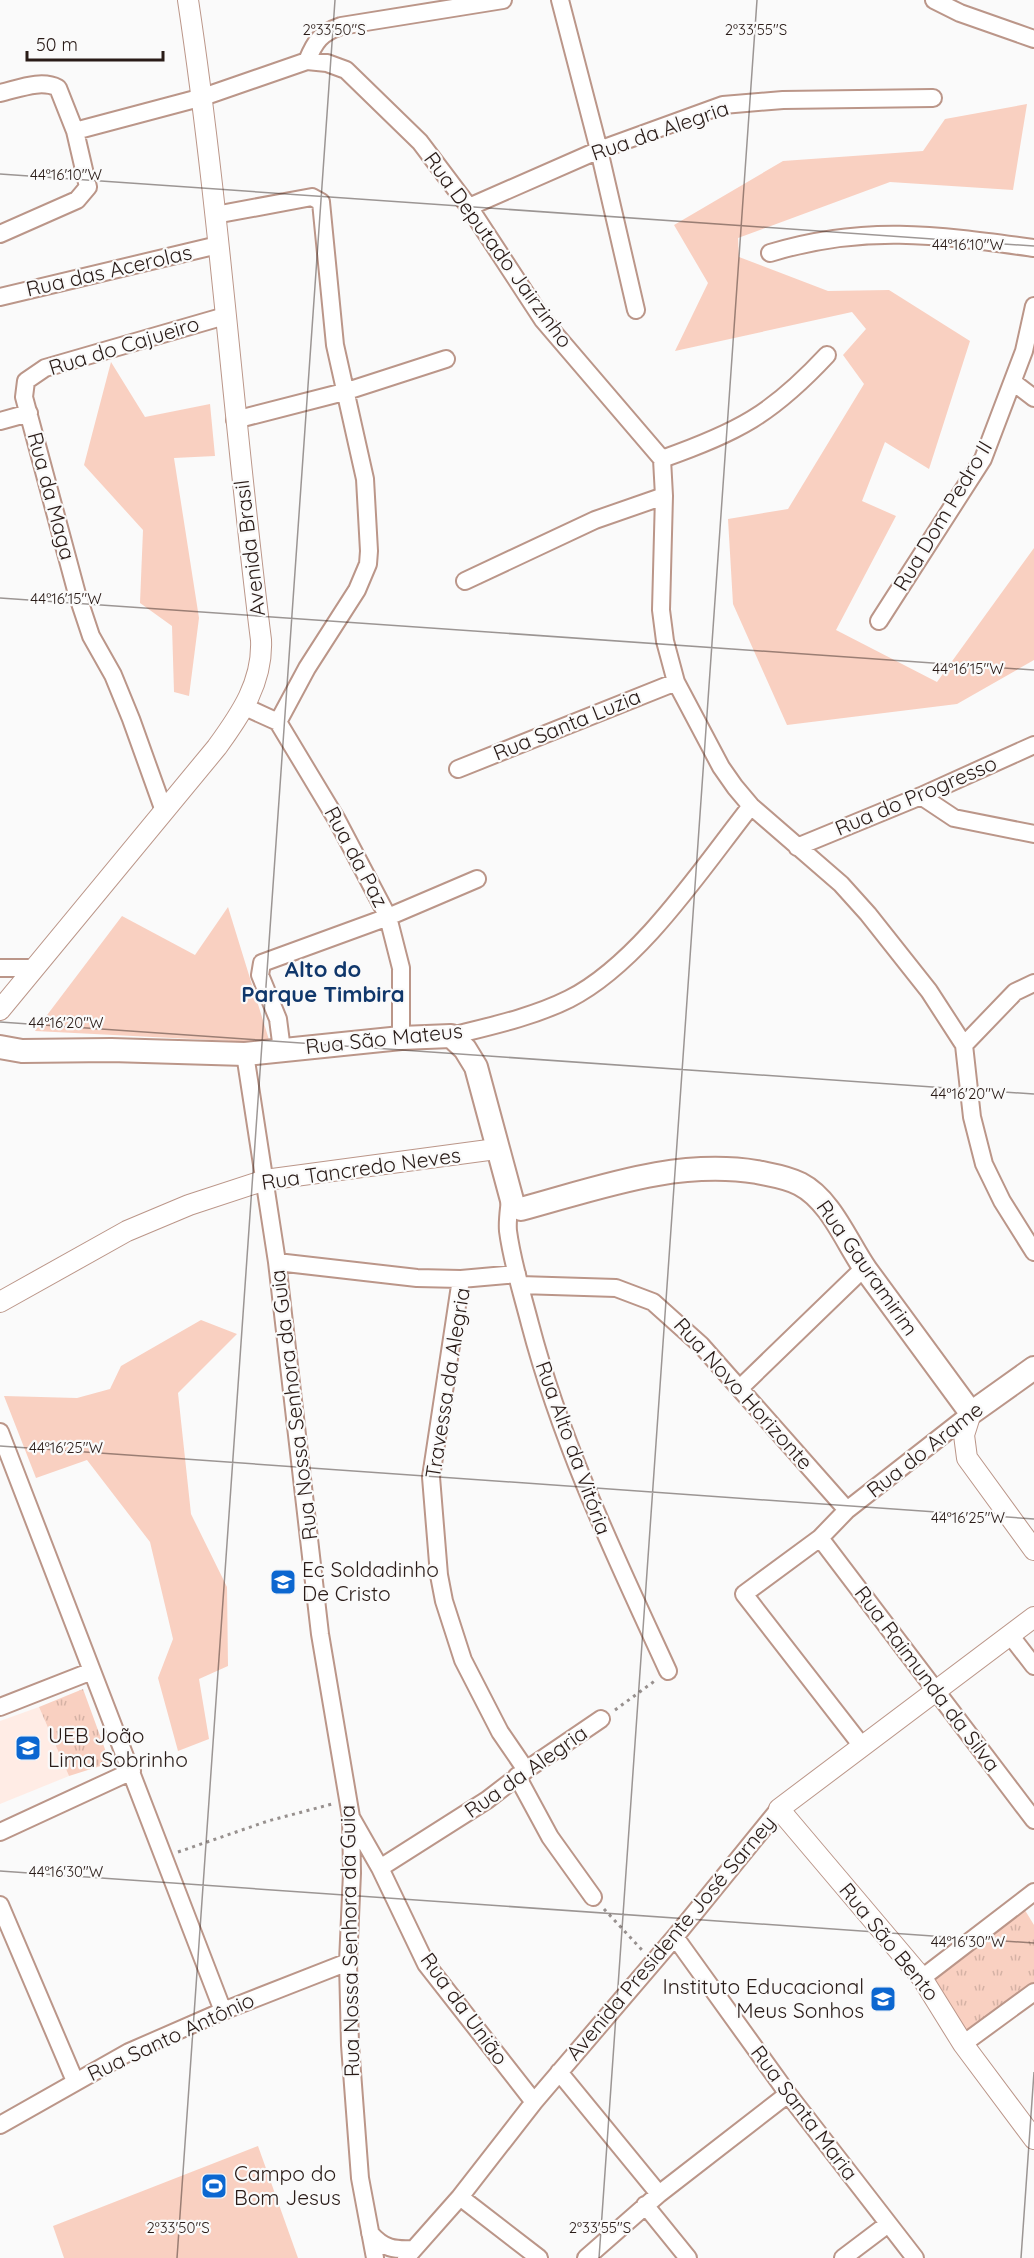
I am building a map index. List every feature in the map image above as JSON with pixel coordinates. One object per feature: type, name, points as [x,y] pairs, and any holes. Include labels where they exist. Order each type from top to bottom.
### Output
[{"type":"main road","name":"Rua São Mateus","points":[[0,1047],[22,1051],[111,1050],[245,1054],[401,1038],[451,1036]]},
{"type":"main road","name":"Rua Alto da Vitória","points":[[451,1036],[465,1049],[476,1067],[513,1208]]},
{"type":"main road","name":"Rua Gauramirim","points":[[513,1208],[652,1174],[685,1169],[724,1167],[774,1175],[801,1184],[821,1200],[865,1267],[970,1413]]},
{"type":"main road","name":"Rua do Arame","points":[[970,1413],[1034,1368]]},
{"type":"street","name":"Avenida Brasil","points":[[0,1010],[217,747],[245,707],[260,664],[261,639],[235,420],[203,97],[188,0]]},
{"type":"street","points":[[307,61],[314,44],[324,32],[341,26],[503,0]]},
{"type":"street","points":[[560,0],[599,150],[636,310]]},
{"type":"street","points":[[934,0],[960,13],[1034,39]]},
{"type":"street","name":"Rua Deputado Jairzinho","points":[[75,131],[203,97],[307,61],[327,63],[346,70],[420,142],[469,207],[543,320],[662,459]]},
{"type":"street","points":[[0,93],[40,84],[50,84],[58,88],[75,131],[88,187],[77,200],[0,234]]},
{"type":"street","name":"Rua da Alegria","points":[[469,207],[599,150],[723,105],[783,100],[933,99]]},
{"type":"street","points":[[215,215],[312,197],[320,200],[323,207],[335,345],[365,479],[368,564],[357,590],[307,668],[278,722],[245,707]]},
{"type":"street","points":[[770,253],[796,245],[864,234],[944,236],[1034,248]]},
{"type":"street","name":"Rua das Acerolas","points":[[0,297],[218,246]]},
{"type":"street","name":"Rua Dom Pedro II","points":[[879,621],[983,459],[1024,351],[1034,306]]},
{"type":"street","name":"Rua do Cajueiro","points":[[26,381],[45,368],[225,316]]},
{"type":"street","points":[[827,355],[783,399],[764,414],[710,442],[662,459],[664,496],[661,610],[665,640],[676,682],[721,767],[752,806],[841,884],[895,946],[964,1044],[972,1117],[984,1164],[1002,1200],[1034,1252]]},
{"type":"street","points":[[235,420],[344,392],[446,359]]},
{"type":"street","name":"Rua da Maga","points":[[26,381],[24,397],[88,625],[131,719],[164,811]]},
{"type":"street","points":[[1013,382],[1034,398]]},
{"type":"street","points":[[0,421],[29,413]]},
{"type":"street","points":[[465,581],[595,520],[664,496]]},
{"type":"street","name":"Rua Santa Luzia","points":[[458,769],[676,682]]},
{"type":"street","name":"Rua da Paz","points":[[278,722],[338,820],[388,917],[401,968],[401,1038]]},
{"type":"street","name":"Rua do Progresso","points":[[797,846],[921,796],[1034,745]]},
{"type":"street","points":[[921,796],[954,818],[1034,834]]},
{"type":"street","name":"Rua São Mateus","points":[[451,1036],[530,1015],[570,998],[606,974],[653,929],[752,806]]},
{"type":"street","points":[[282,1050],[278,1019],[260,975],[260,966],[265,961],[388,917],[477,879]]},
{"type":"street","points":[[0,968],[35,968]]},
{"type":"street","points":[[964,1044],[1015,992],[1025,985],[1034,983]]},
{"type":"street","name":"Rua Nossa Senhora da Guia","points":[[245,1054],[277,1262],[320,1634],[351,1817],[352,1873],[348,1962],[350,2045],[360,2178],[375,2258]]},
{"type":"street","name":"Rua Tancredo Neves","points":[[0,1302],[127,1231],[189,1205],[265,1180],[496,1149]]},
{"type":"street","name":"Rua Alto da Vitória","points":[[513,1208],[508,1230],[518,1279],[538,1354],[570,1450],[607,1539],[668,1671]]},
{"type":"street","points":[[277,1262],[417,1278],[461,1279]]},
{"type":"street","points":[[740,1388],[865,1267]]},
{"type":"street","name":"Travessa da Alegria","points":[[518,1279],[461,1279],[431,1477],[439,1575],[444,1601],[463,1660],[521,1773],[550,1837],[593,1897]]},
{"type":"street","name":"Rua Novo Horizonte","points":[[518,1279],[616,1288],[653,1302],[701,1345],[848,1510]]},
{"type":"street","points":[[970,1413],[964,1435],[967,1458],[1034,1550]]},
{"type":"street","name":"Rua do Arame","points":[[820,1538],[848,1510],[970,1413]]},
{"type":"street","points":[[0,1432],[223,2011]]},
{"type":"street","points":[[820,1538],[744,1594],[862,1746]]},
{"type":"street","name":"Rua Raimunda da Silva","points":[[820,1538],[1034,1820]]},
{"type":"street","name":"Avenida Presidente José Sarney","points":[[410,2254],[460,2197],[534,2102],[675,1937],[779,1809],[1034,1617]]},
{"type":"street","points":[[1010,1635],[1034,1666]]},
{"type":"street","points":[[0,1707],[92,1671]]},
{"type":"street","name":"Rua da Alegria","points":[[380,1868],[487,1800],[521,1773],[601,1719]]},
{"type":"street","points":[[0,1833],[132,1772]]},
{"type":"street","name":"Rua São Bento","points":[[779,1809],[922,1978],[963,2044],[1034,2139]]},
{"type":"street","name":"Rua da União","points":[[351,1817],[380,1868],[426,1964],[534,2102]]},
{"type":"street","points":[[922,1978],[1034,1892]]},
{"type":"street","points":[[0,1905],[75,2081]]},
{"type":"street","name":"Rua Santa Maria","points":[[675,1937],[788,2094],[915,2258]]},
{"type":"street","name":"Rua Santo Antônio","points":[[0,2125],[129,2052],[223,2011],[348,1962]]},
{"type":"street","points":[[963,2044],[1034,1992]]},
{"type":"street","points":[[559,2072],[659,2194]]},
{"type":"street","points":[[586,2258],[645,2205],[788,2094]]},
{"type":"street","points":[[460,2197],[539,2258]]},
{"type":"street","points":[[645,2205],[688,2258]]},
{"type":"street","points":[[843,2258],[888,2224]]},
{"type":"street","points":[[370,2233],[382,2247],[410,2254]]},
{"type":"path","name":"Rua da Alegria","points":[[601,1719],[668,1671]]},
{"type":"path","points":[[165,1857],[268,1821],[348,1800]]},
{"type":"path","points":[[593,1897],[653,1962]]},
{"type":"shaded area","name":"UEB João Lima Sobrinho","points":[[39,1707],[69,1776],[0,1804],[0,1721]]},
{"type":"green space","points":[[1027,104],[1013,190],[890,182],[738,238],[739,257],[828,291],[889,290],[970,341],[929,469],[885,442],[862,501],[896,516],[836,630],[937,682],[1034,548],[1034,660],[957,704],[787,725],[733,604],[728,519],[788,509],[864,384],[843,355],[866,329],[852,312],[675,351],[708,283],[674,225],[783,161],[923,151],[945,119]]},
{"type":"green space","points":[[111,362],[145,417],[210,404],[215,456],[174,458],[199,618],[189,696],[174,692],[172,626],[140,603],[143,530],[84,465]]},
{"type":"green space","points":[[228,907],[270,1043],[35,1031],[122,916],[195,955]]},
{"type":"green space","points":[[201,1320],[237,1334],[178,1393],[191,1514],[227,1587],[228,1666],[199,1679],[209,1739],[178,1751],[158,1678],[173,1639],[150,1542],[87,1460],[36,1478],[4,1396],[77,1398],[110,1389],[121,1366]]},
{"type":"green space","points":[[83,1689],[110,1763],[69,1776],[39,1707]]},
{"type":"green space","points":[[1020,1902],[1034,1925],[1034,1992],[963,2044],[922,1978]]},
{"type":"green space","name":"Campo do Bom Jesus","points":[[258,2146],[298,2258],[64,2258],[53,2226]]},
{"type":"place","name":"Ec Soldadinho De Cristo","points":[[283,1582]]},
{"type":"place","name":"UEB João Lima Sobrinho","points":[[28,1748]]},
{"type":"place","name":"Instituto Educacional Meus Sonhos","points":[[883,1999]]},
{"type":"place","name":"Campo do Bom Jesus","points":[[214,2186]]},
{"type":"district","name":"Alto do Parque Timbira","points":[[323,982]]}]
